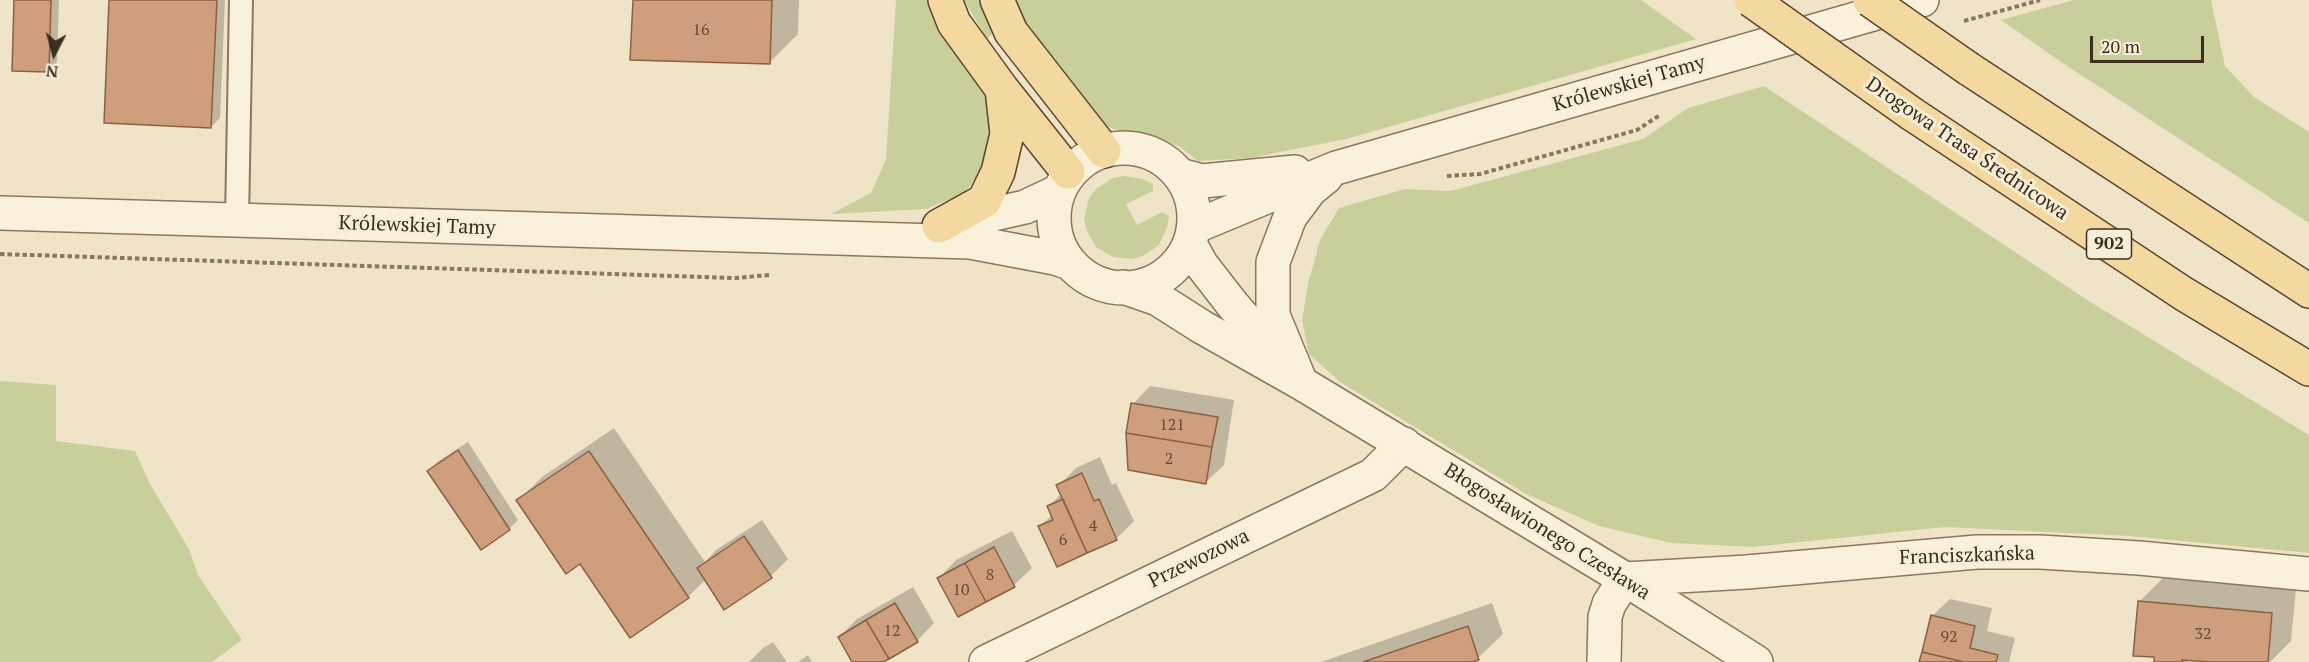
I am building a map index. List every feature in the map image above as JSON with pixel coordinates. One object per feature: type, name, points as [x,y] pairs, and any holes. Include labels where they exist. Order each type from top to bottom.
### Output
[{"type":"main road","points":[[945,0],[954,23],[1002,89],[1063,182]]},
{"type":"main road","points":[[997,0],[1011,32],[1104,151]]},
{"type":"main road","name":"Drogowa Trasa Średnicowa","points":[[1751,0],[1912,114],[2184,294],[2309,369]]},
{"type":"main road","points":[[1870,0],[1968,69],[2309,291]]},
{"type":"main road","points":[[939,226],[984,201],[998,171],[1007,134],[1002,89]]},
{"type":"street","name":"Królewskiej Tamy","points":[[1192,235],[1336,168],[1922,0]]},
{"type":"street","points":[[1132,149],[1157,156],[1179,175],[1192,201],[1192,235],[1201,264],[1232,304],[1301,383],[1202,327],[1158,298],[1092,279],[1070,263],[1055,233],[1054,212],[1063,182],[1085,160],[1104,151],[1132,149]]},
{"type":"street","name":"Królewskiej Tamy","points":[[1179,175],[1202,181],[1336,168]]},
{"type":"street","points":[[1301,383],[1273,315],[1273,262],[1290,217],[1310,190],[1336,168]]},
{"type":"street","name":"Królewskiej Tamy","points":[[834,238],[939,226],[1025,207],[1063,182]]},
{"type":"street","name":"Królewskiej Tamy","points":[[0,213],[970,242],[1055,258],[1070,263]]},
{"type":"street","points":[[1123,287],[1150,284],[1169,273],[1180,261],[1192,235]]},
{"type":"street","name":"Błogosławionego Czesława","points":[[1301,383],[1625,579],[1756,662]]},
{"type":"street","name":"Przewozowa","points":[[986,662],[1373,475],[1404,444]]},
{"type":"street","name":"Franciszkańska","points":[[1625,579],[1747,572],[1977,552],[2040,552],[2139,558],[2309,574]]},
{"type":"street","points":[[1604,662],[1605,617],[1609,604],[1625,579]]},
{"type":"lane","points":[[237,221],[241,0]]},
{"type":"path","points":[[0,254],[735,278],[780,274]]},
{"type":"green space","points":[[896,0],[927,0],[936,18],[987,87],[997,127],[988,160],[965,193],[926,209],[831,214],[871,193],[886,159]]},
{"type":"green space","points":[[964,0],[979,0],[994,32],[987,39]]},
{"type":"green space","points":[[1014,0],[1641,0],[1696,39],[1346,139],[1250,158],[1198,161],[1179,146],[1104,126],[1043,54]]},
{"type":"green space","points":[[2074,0],[2211,0],[2225,66],[2254,97],[2309,132],[2309,223],[2061,62],[2001,20]]},
{"type":"green space","points":[[1764,86],[2092,303],[2309,435],[2309,553],[2129,536],[1945,527],[1753,547],[1671,543],[1599,526],[1526,494],[1340,382],[1309,354],[1302,321],[1308,284],[1320,240],[1339,208],[1405,189],[1451,191],[1643,139],[1688,108]]},
{"type":"green space","points":[[1123,176],[1143,179],[1153,184],[1153,191],[1126,204],[1137,225],[1162,212],[1169,216],[1167,228],[1159,245],[1143,256],[1132,259],[1113,257],[1096,247],[1087,231],[1084,219],[1089,198],[1096,189],[1113,178]]},
{"type":"green space","points":[[0,381],[56,385],[56,441],[135,451],[150,484],[189,549],[198,575],[242,640],[212,662],[0,662]]},
{"type":"building","points":[[14,0],[51,0],[49,72],[12,71]]},
{"type":"building","points":[[109,0],[217,0],[211,128],[104,123]]},
{"type":"building","points":[[633,0],[772,0],[770,64],[630,60]]},
{"type":"building","points":[[1131,403],[1218,417],[1212,447],[1126,433]]},
{"type":"building","points":[[1126,433],[1212,447],[1206,484],[1128,470]]},
{"type":"building","points":[[458,450],[510,530],[481,550],[427,471]]},
{"type":"building","points":[[589,451],[689,598],[630,638],[580,564],[566,574],[516,500]]},
{"type":"building","points":[[1082,473],[1094,501],[1099,499],[1117,540],[1087,553],[1056,485]]},
{"type":"building","points":[[1063,499],[1087,553],[1057,567],[1038,526],[1053,520],[1047,506]]},
{"type":"building","points":[[744,536],[772,578],[724,610],[697,568]]},
{"type":"building","points":[[994,547],[1015,587],[986,602],[965,563]]},
{"type":"building","points":[[965,563],[986,602],[958,617],[937,578]]},
{"type":"building","points":[[2138,601],[2272,613],[2268,662],[2182,660],[2182,662],[2154,662],[2154,657],[2133,656]]},
{"type":"building","points":[[895,603],[918,642],[889,659],[866,620]]},
{"type":"building","points":[[1931,615],[1975,626],[1970,648],[1998,655],[1996,662],[1964,662],[1922,652]]},
{"type":"building","points":[[866,620],[889,659],[883,662],[852,662],[838,637]]},
{"type":"building","points":[[1468,626],[1479,660],[1472,662],[1363,662]]},
{"type":"building","points":[[1922,652],[1964,662],[1919,662]]}]
